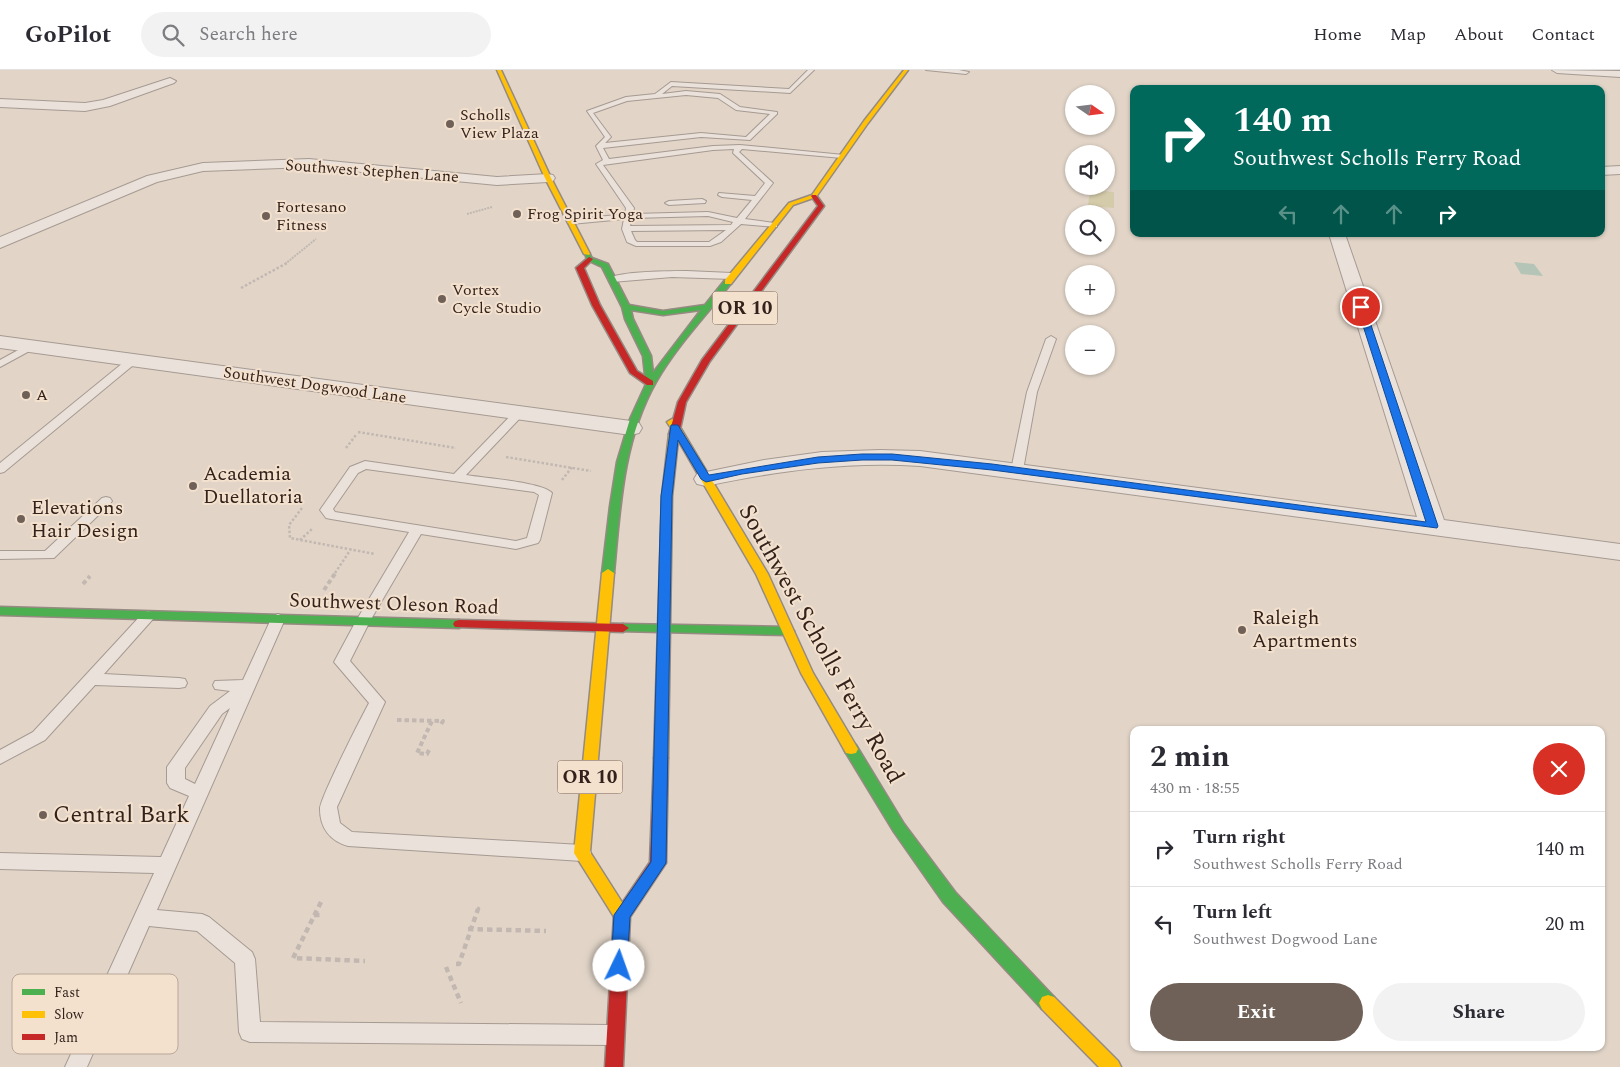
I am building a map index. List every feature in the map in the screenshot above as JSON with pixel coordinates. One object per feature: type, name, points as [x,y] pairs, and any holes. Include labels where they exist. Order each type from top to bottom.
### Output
[{"type":"main road","points":[[499,70],[548,178],[589,259],[605,266],[626,307],[629,319],[647,356],[650,383],[658,398]]},
{"type":"main road","points":[[814,196],[906,70]]},
{"type":"main road","name":"OR 10","points":[[582,853],[618,484],[631,428],[650,383],[674,347],[791,204],[814,196],[821,206],[706,360],[682,402],[674,427],[667,496],[658,863],[622,915]]},
{"type":"main road","points":[[589,259],[580,268],[596,304],[634,373],[650,383]]},
{"type":"main road","points":[[626,307],[656,313],[678,312],[706,307]]},
{"type":"main road","name":"Southwest Scholls Ferry Road","points":[[666,412],[762,574],[807,673],[862,769],[924,864],[949,897],[1032,988],[1112,1067]]},
{"type":"main road","name":"Southwest Oleson Road","points":[[0,612],[663,630],[788,631]]},
{"type":"main road","points":[[582,853],[622,915],[614,1067]]},
{"type":"street","points":[[1557,70],[1620,74]]},
{"type":"street","points":[[0,103],[92,106],[170,81]]},
{"type":"street","name":"Southwest Stephen Lane","points":[[0,243],[152,179],[202,167],[309,164],[497,181],[548,178]]},
{"type":"street","points":[[1605,171],[1620,170]]},
{"type":"street","points":[[1338,237],[1433,526]]},
{"type":"street","name":"Southwest Dogwood Lane","points":[[0,342],[631,428]]},
{"type":"street","points":[[706,479],[802,462],[862,457],[931,460],[1620,552]]},
{"type":"lane","points":[[656,96],[671,84],[790,91],[811,70]]},
{"type":"lane","points":[[929,70],[966,72]]},
{"type":"lane","points":[[686,93],[720,96],[738,109],[775,113],[748,139],[701,135],[600,146],[608,137],[589,112],[626,99],[686,93]]},
{"type":"lane","points":[[600,146],[607,161]]},
{"type":"lane","points":[[740,147],[735,152],[769,183],[735,224],[718,241],[710,244],[636,244],[631,242],[626,230],[630,208],[599,164],[607,161],[713,148],[740,147],[842,156]]},
{"type":"lane","points":[[723,196],[757,198]]},
{"type":"lane","points":[[670,203],[702,201]]},
{"type":"lane","points":[[571,222],[629,216],[708,214],[735,224]]},
{"type":"lane","points":[[626,230],[735,224],[774,224]]},
{"type":"lane","points":[[612,279],[647,275],[705,273],[732,276]]},
{"type":"lane","points":[[1017,470],[1032,392],[1051,339]]},
{"type":"lane","points":[[0,364],[31,346]]},
{"type":"lane","points":[[0,469],[133,360]]},
{"type":"lane","points":[[457,478],[519,413]]},
{"type":"lane","points":[[365,465],[457,478],[537,489],[546,493],[533,540],[516,544],[331,515],[326,510],[354,470],[365,465]]},
{"type":"lane","points":[[0,555],[49,555],[106,501]]},
{"type":"lane","points":[[418,529],[363,622],[342,662],[377,702],[328,808],[332,827],[348,839],[582,853]]},
{"type":"lane","points":[[0,758],[39,736],[148,616]]},
{"type":"lane","points":[[118,974],[278,619]]},
{"type":"lane","points":[[91,680],[179,683]]},
{"type":"lane","points":[[221,685],[248,686]]},
{"type":"lane","points":[[199,793],[176,783],[176,767],[216,710],[248,686]]},
{"type":"lane","points":[[0,861],[167,865]]},
{"type":"lane","points":[[144,917],[202,923],[246,959],[250,1032],[615,1035]]},
{"type":"lane","points":[[76,1067],[82,1054]]},
{"type":"path","points":[[467,214],[492,207]]},
{"type":"path","points":[[241,288],[290,260],[316,239]]},
{"type":"path","points":[[358,432],[464,449]]},
{"type":"path","points":[[502,457],[578,468]]},
{"type":"path","points":[[560,482],[572,467]]},
{"type":"path","points":[[303,506],[289,525],[290,538],[376,553],[371,560]]},
{"type":"path","points":[[300,540],[319,523]]},
{"type":"path","points":[[324,590],[351,549]]},
{"type":"path","points":[[83,584],[90,576]]},
{"type":"path","points":[[423,721],[443,721],[440,726]]},
{"type":"path","points":[[429,750],[427,754],[417,753],[432,721]]},
{"type":"path","points":[[320,902],[293,958],[365,962]]},
{"type":"path","points":[[456,964],[459,964],[478,909],[475,908]]},
{"type":"path","points":[[314,915],[322,915]]},
{"type":"path","points":[[470,930],[546,932]]},
{"type":"path","points":[[446,967],[461,1003]]},
{"type":"shaded area","points":[[1089,195],[1114,195],[1114,205],[1088,205]]},
{"type":"shaded area","points":[[1514,262],[1534,264],[1543,276],[1521,274]]},
{"type":"traffic: fast","points":[[587,254],[589,259],[605,266],[626,307],[629,319],[647,356],[650,383]]},
{"type":"traffic: fast","points":[[608,573],[618,484],[627,440],[634,419],[651,382],[661,367],[728,282]]},
{"type":"traffic: fast","points":[[626,307],[663,313],[706,307]]},
{"type":"traffic: fast","points":[[0,611],[459,624]]},
{"type":"traffic: fast","points":[[623,628],[788,631]]},
{"type":"traffic: fast","points":[[851,749],[899,828],[949,897],[1048,1003]]},
{"type":"traffic: slow","points":[[499,70],[548,178],[587,254]]},
{"type":"traffic: slow","points":[[728,282],[791,204],[814,196],[866,122],[906,70]]},
{"type":"traffic: slow","points":[[672,422],[762,574],[807,673],[851,749]]},
{"type":"traffic: slow","points":[[661,758],[667,496],[674,434]]},
{"type":"traffic: slow","points":[[608,573],[582,853],[622,915]]},
{"type":"traffic: slow","points":[[1048,1003],[1112,1067]]},
{"type":"traffic: jam","points":[[674,434],[682,402],[706,360],[821,206],[814,196]]},
{"type":"traffic: jam","points":[[589,259],[580,268],[596,305],[634,373],[650,383]]},
{"type":"traffic: jam","points":[[459,624],[623,628]]},
{"type":"traffic: jam","points":[[614,1067],[622,915],[658,863],[661,758]]},
{"type":"place","name":"Scholls View Plaza","points":[[450,124]]},
{"type":"place","name":"Frog Spirit Yoga","points":[[517,214]]},
{"type":"place","name":"Fortesano Fitness","points":[[266,216]]},
{"type":"place","name":"Vortex Cycle Studio","points":[[442,299]]},
{"type":"place","name":"A","points":[[26,395]]},
{"type":"place","name":"Academia Duellatoria","points":[[193,486]]},
{"type":"place","name":"Elevations Hair Design","points":[[21,519]]},
{"type":"place","name":"Raleigh Apartments","points":[[1242,630]]},
{"type":"place","name":"Central Bark","points":[[43,815]]},
{"type":"route","points":[[619,966],[622,915],[658,863],[667,496],[674,427],[706,479],[742,471],[834,458],[892,457],[992,467],[1433,526],[1361,307]]}]
